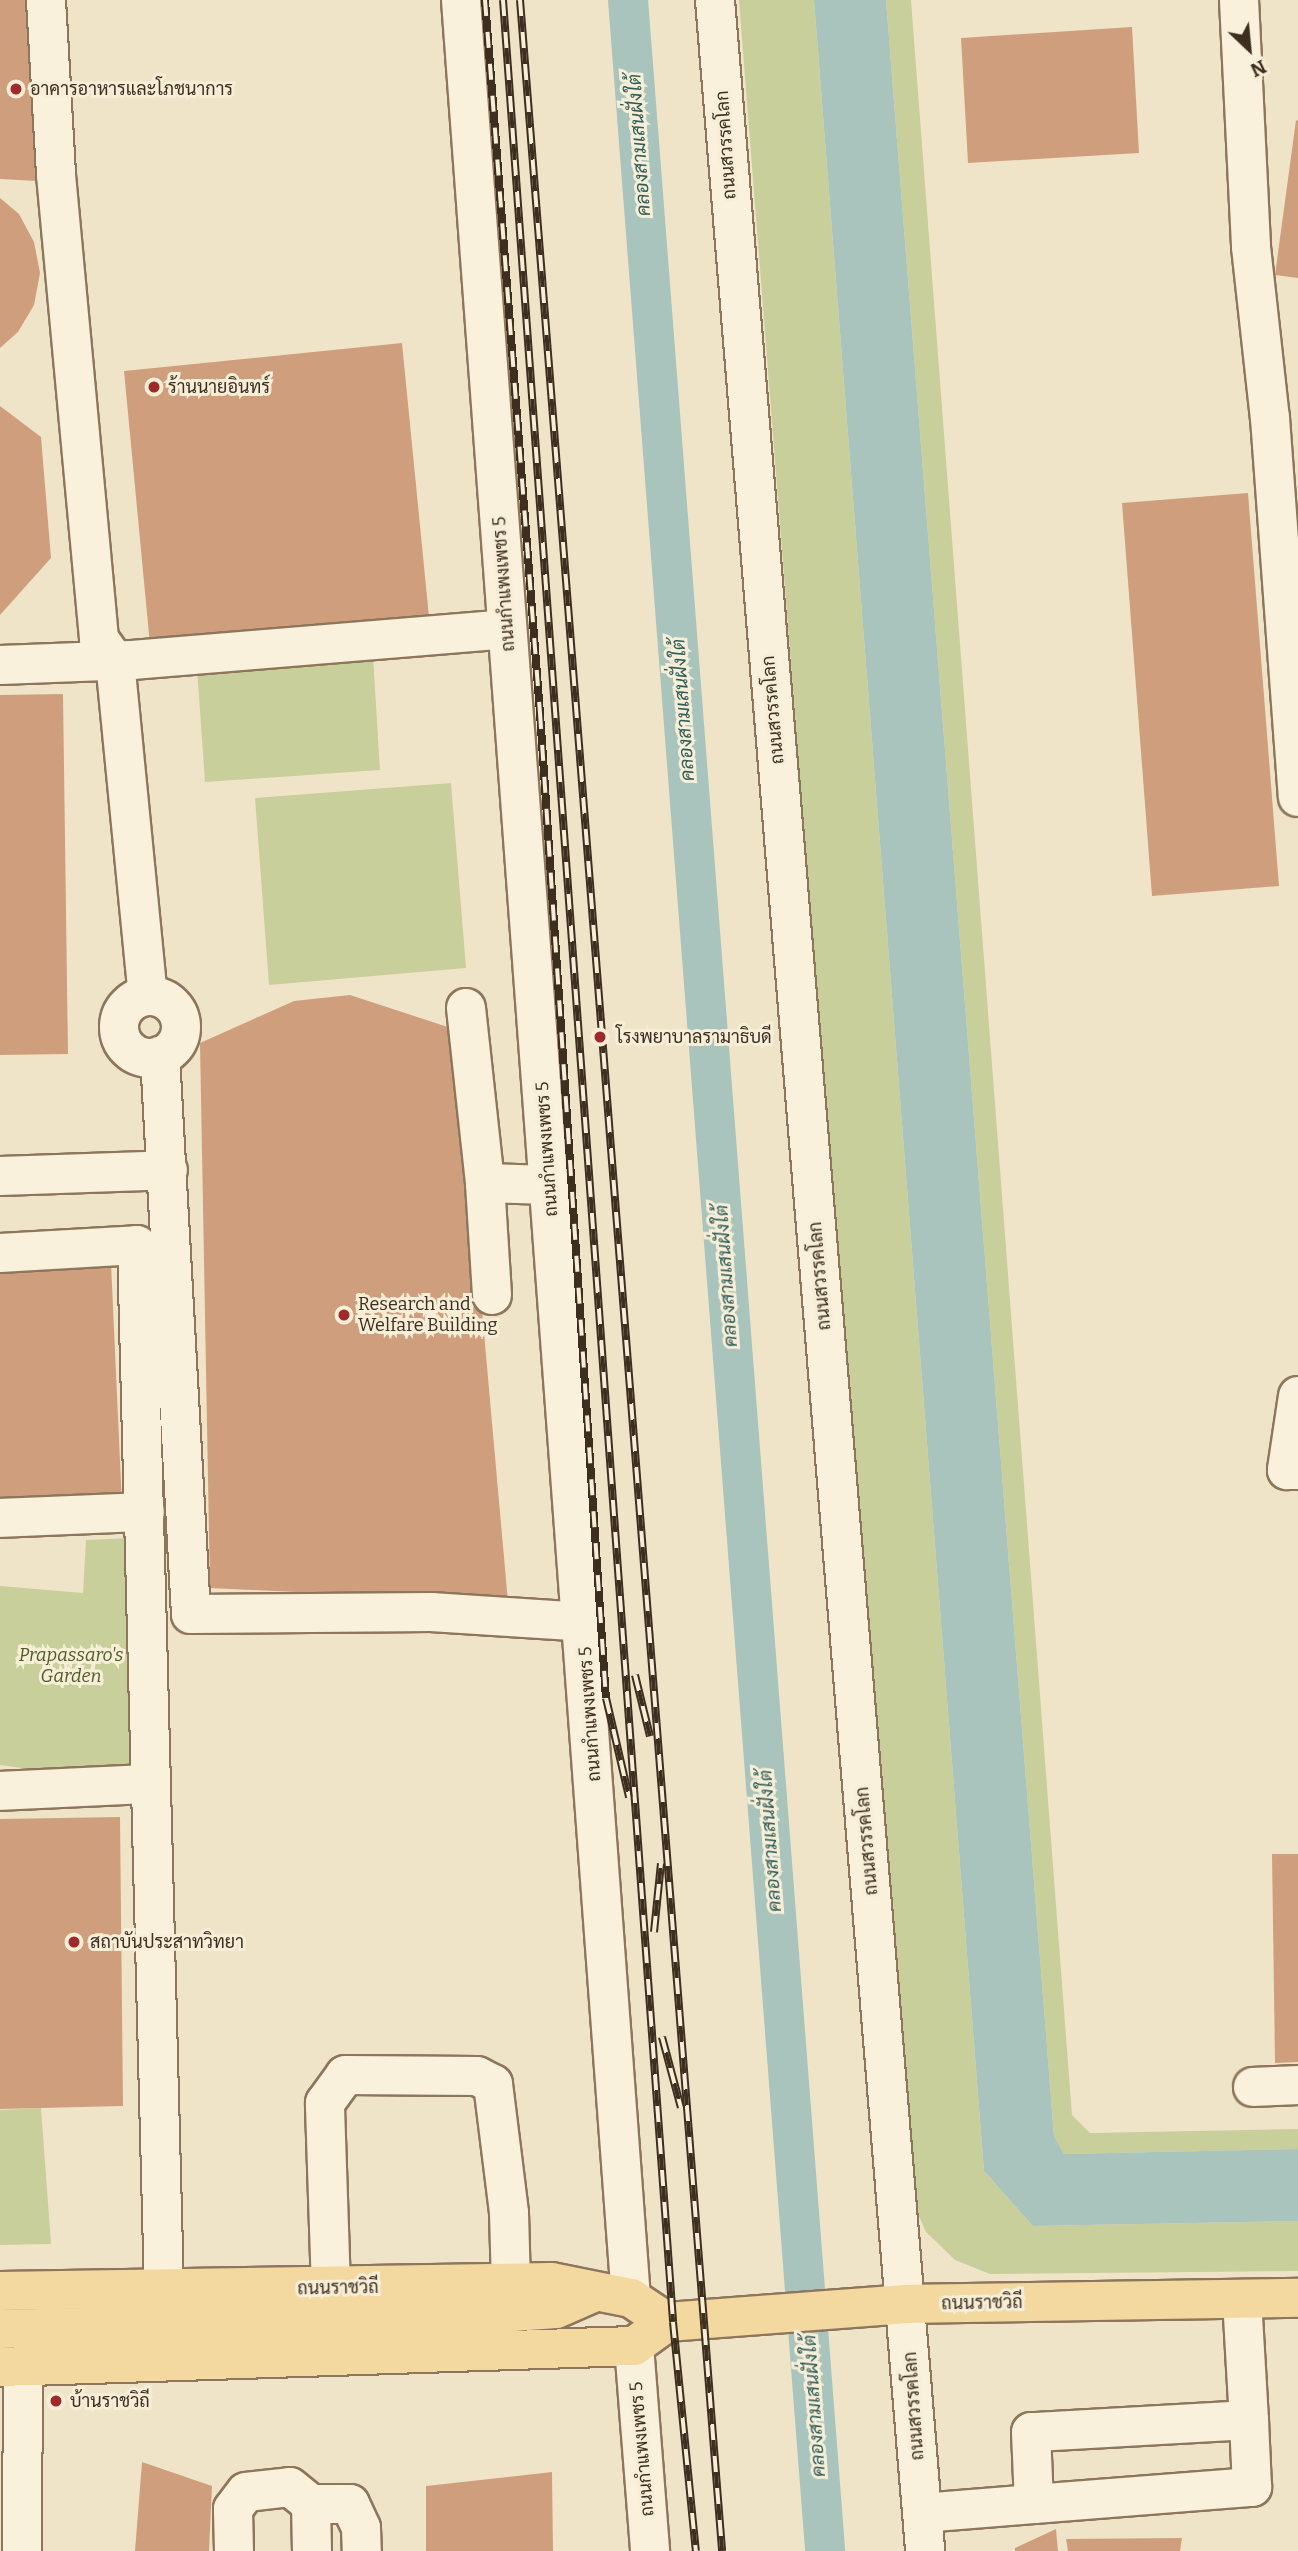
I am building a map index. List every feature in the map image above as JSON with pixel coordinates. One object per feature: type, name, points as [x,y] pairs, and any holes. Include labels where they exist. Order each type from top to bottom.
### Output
[{"type":"main road","name":"ถนนราชวิถี","points":[[0,2291],[164,2287],[331,2288],[551,2282],[613,2295],[667,2322],[888,2307],[1298,2298]]},
{"type":"main road","points":[[0,2329],[414,2319],[556,2309],[613,2295]]},
{"type":"main road","points":[[12,2367],[635,2346],[667,2322]]},
{"type":"street","points":[[46,0],[56,175],[99,639],[115,661],[148,995],[123,1012],[120,1033],[131,1051],[160,1056],[191,1614],[431,1612],[583,1622]]},
{"type":"street","name":"ถนนกำแพงเพชร 5","points":[[461,0],[583,1622],[613,2295]]},
{"type":"street","name":"ถนนสวรรคโลก","points":[[715,0],[888,2307],[922,2513],[925,2551]]},
{"type":"street","points":[[1239,0],[1251,247],[1270,418],[1298,797]]},
{"type":"street","points":[[0,665],[115,661],[507,629]]},
{"type":"street","points":[[466,1008],[485,1182],[492,1295]]},
{"type":"street","points":[[0,1176],[168,1170]]},
{"type":"street","points":[[485,1182],[550,1185]]},
{"type":"street","points":[[0,1253],[137,1245],[164,2287]]},
{"type":"street","points":[[1298,1396],[1287,1470],[1298,1470]]},
{"type":"street","points":[[0,1518],[145,1511]]},
{"type":"street","points":[[0,1791],[149,1784]]},
{"type":"street","points":[[331,2288],[325,2103],[345,2076],[477,2076],[493,2084],[509,2213],[511,2284]]},
{"type":"street","points":[[1253,2087],[1298,2085]]},
{"type":"street","points":[[922,2513],[1252,2487],[1242,2299]]},
{"type":"street","name":"ถนนกำแพงเพชร 5","points":[[635,2346],[650,2551]]},
{"type":"street","points":[[12,2367],[14,2535]]},
{"type":"street","points":[[1034,2504],[1031,2432],[1249,2420]]},
{"type":"street","points":[[234,2551],[233,2509],[246,2492],[290,2487],[311,2504],[351,2504],[361,2528],[362,2551]]},
{"type":"street","points":[[311,2504],[312,2551]]},
{"type":"green space","points":[[739,0],[814,0],[984,2171],[1033,2226],[1298,2221],[1298,2271],[990,2274],[955,2260],[926,2232],[918,2214],[906,2136]]},
{"type":"green space","points":[[886,0],[911,0],[1072,2115],[1090,2133],[1298,2129],[1298,2149],[1064,2154],[1054,2136]]},
{"type":"green space","points":[[373,656],[380,770],[205,782],[197,668]]},
{"type":"green space","points":[[451,783],[466,968],[269,985],[255,798]]},
{"type":"green space","name":"Prapassaro's Garden","points":[[154,1537],[132,1783],[0,1765],[0,1586],[83,1593],[86,1540]]},
{"type":"green space","points":[[41,2108],[51,2244],[0,2245],[0,2110]]},
{"type":"water","points":[[814,0],[886,0],[1054,2136],[1064,2154],[1298,2149],[1298,2221],[1033,2226],[984,2171]]},
{"type":"building","name":"อาคารอาหารและโภชนาการ","points":[[0,0],[27,0],[37,181],[0,179]]},
{"type":"building","points":[[1132,27],[1139,153],[968,163],[961,38]]},
{"type":"building","points":[[1296,120],[1298,121],[1298,278],[1275,275]]},
{"type":"building","points":[[0,198],[19,214],[34,242],[40,273],[34,305],[18,332],[0,348]]},
{"type":"building","points":[[402,343],[429,617],[150,645],[124,371]]},
{"type":"building","points":[[0,406],[41,437],[51,558],[0,615]]},
{"type":"building","points":[[1248,493],[1279,886],[1152,896],[1122,503]]},
{"type":"building","points":[[63,694],[68,1054],[0,1055],[0,695]]},
{"type":"building","name":"Research and Welfare Building","points":[[350,995],[457,1030],[508,1602],[210,1588],[200,1043],[294,1001]]},
{"type":"building","points":[[111,1263],[122,1505],[0,1511],[0,1268]]},
{"type":"building","points":[[120,1817],[123,2106],[0,2109],[0,1819]]},
{"type":"building","points":[[1272,1854],[1298,1854],[1298,2062],[1275,2063]]},
{"type":"building","points":[[142,2462],[212,2486],[209,2551],[135,2551]]},
{"type":"building","points":[[552,2472],[553,2551],[426,2551],[426,2486]]},
{"type":"building","points":[[1056,2529],[1058,2551],[1015,2551],[1015,2548]]},
{"type":"building","points":[[1182,2538],[1180,2551],[1068,2551],[1066,2539]]},
{"type":"waterway","name":"คลองสามเสนฝั่งใต้","points":[[628,0],[825,2551]]},
{"type":"railway","points":[[485,0],[540,713],[606,1698],[629,1797]]},
{"type":"railway","points":[[503,0],[673,2322],[696,2551]]},
{"type":"railway","points":[[520,0],[722,2551]]},
{"type":"railway","points":[[635,1675],[650,1736]]},
{"type":"railway","points":[[654,1932],[661,1863]]},
{"type":"railway","points":[[662,2037],[681,2108]]},
{"type":"place","name":"อาคารอาหารและโภชนาการ","points":[[16,89]]},
{"type":"place","name":"ร้านนายอินทร์","points":[[154,387]]},
{"type":"place","name":"โรงพยาบาลรามาธิบดี","points":[[600,1037]]},
{"type":"place","name":"Research and Welfare Building","points":[[344,1315]]},
{"type":"place","name":"สถาบันประสาทวิทยา","points":[[74,1942]]},
{"type":"place","name":"บ้านราชวิถี","points":[[56,2401]]}]
